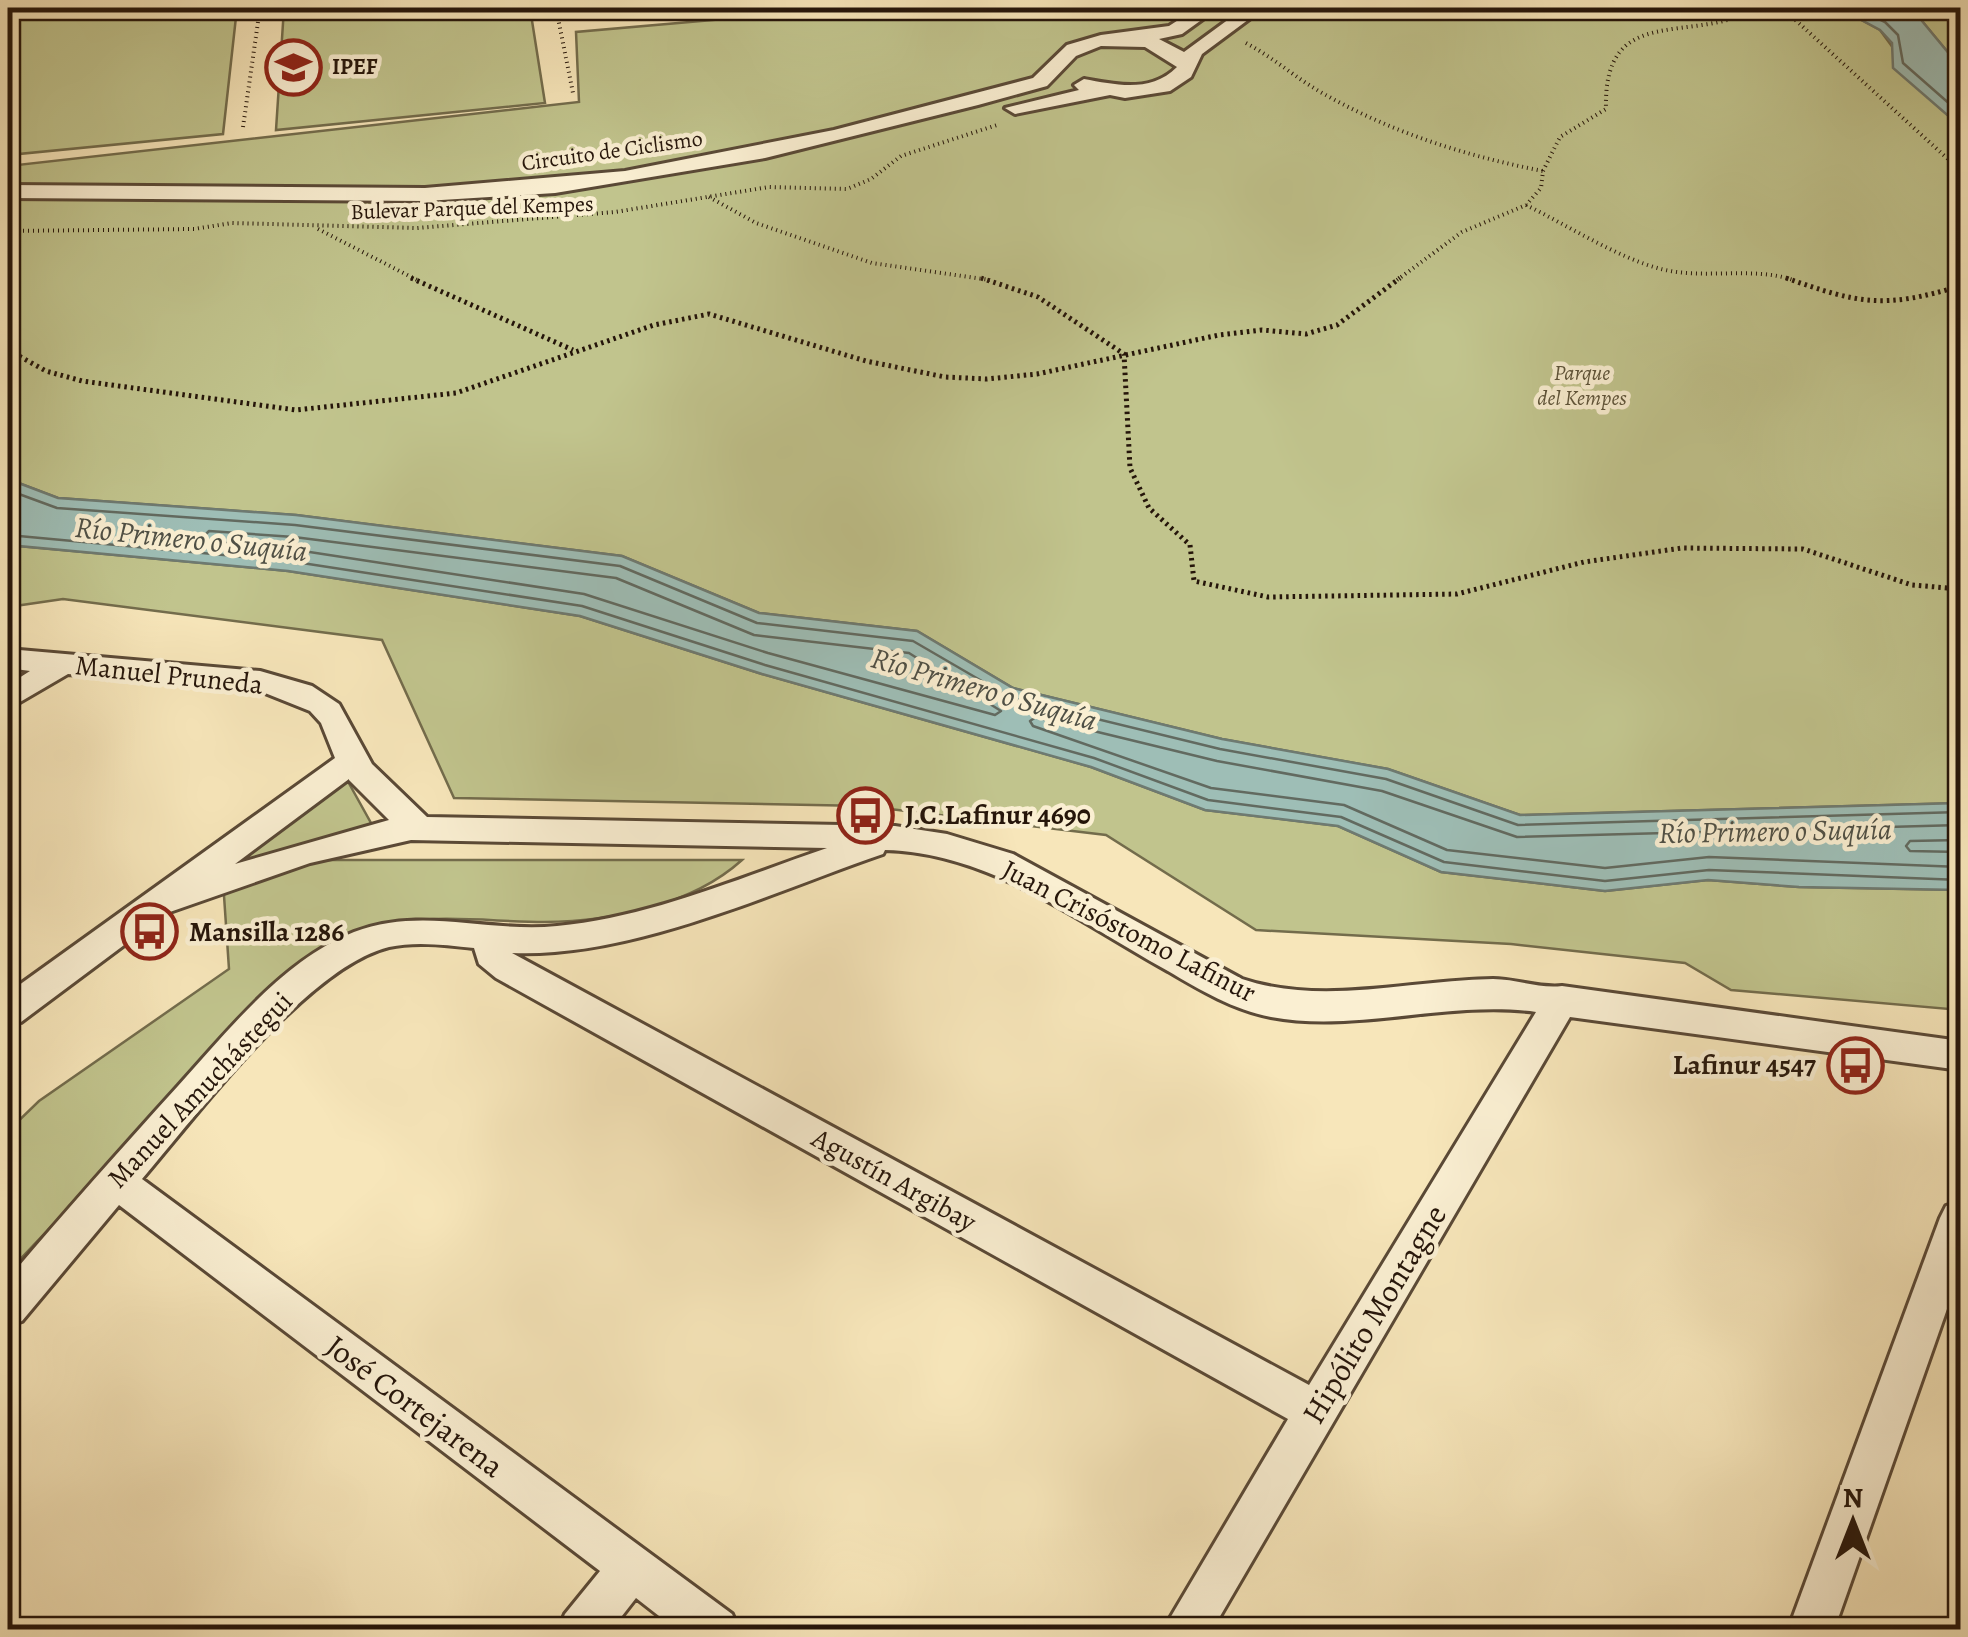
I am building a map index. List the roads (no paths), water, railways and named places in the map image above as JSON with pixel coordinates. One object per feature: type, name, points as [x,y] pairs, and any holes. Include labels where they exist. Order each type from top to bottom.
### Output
[{"type":"street","points":[[1122,40],[1169,32],[1209,8]]},
{"type":"street","points":[[1122,40],[1156,44],[1180,56],[1185,64],[1202,44],[1255,8]]},
{"type":"street","name":"Bulevar Parque del Kempes","points":[[8,192],[218,188],[426,194],[582,183],[687,169],[895,122],[1040,82],[1074,48],[1122,40]]},
{"type":"street","points":[[1061,62],[1071,79],[1104,90]]},
{"type":"street","name":"Bulevar Parque del Kempes","points":[[8,213],[140,209],[423,214],[587,205],[820,163],[1019,107],[1104,90],[1163,87],[1177,80],[1185,64]]},
{"type":"street","name":"Manuel Pruneda","points":[[8,659],[260,681],[288,688],[314,700],[334,718],[352,761],[380,794],[415,825]]},
{"type":"street","points":[[8,699],[62,664]]},
{"type":"street","points":[[8,1012],[352,761]]},
{"type":"street","points":[[157,904],[286,860],[415,825]]},
{"type":"street","name":"Juan Crisóstomo Lafinur","points":[[415,825],[437,830],[894,838],[947,846],[1001,863],[1229,989],[1272,1003],[1313,1006],[1496,993],[1960,1056]]},
{"type":"street","name":"Manuel Amuchástegui","points":[[8,1308],[115,1180],[284,996],[334,958],[368,940],[404,934],[554,940],[622,928],[894,838]]},
{"type":"street","name":"Agustín Argibay","points":[[491,938],[491,955],[508,968],[1315,1411]]},
{"type":"street","name":"Hipólito Montagne","points":[[1186,1630],[1562,1000]]},
{"type":"street","name":"José Cortejarena","points":[[115,1180],[716,1630]]},
{"type":"street","points":[[1811,1630],[1960,1218]]},
{"type":"street","points":[[582,1630],[631,1569]]},
{"type":"water","points":[[1839,8],[1920,8],[1922,21],[1960,67],[1960,126],[1893,68],[1892,43],[1880,30]]},
{"type":"water","name":"Río Primero o Suquía","points":[[8,479],[58,498],[296,515],[622,556],[759,613],[917,631],[1013,688],[1222,739],[1388,769],[1520,815],[1960,803],[1960,890],[1799,887],[1708,880],[1605,891],[1441,872],[1338,826],[1205,810],[1091,767],[762,674],[580,616],[288,571],[8,545]]},
{"type":"place","name":"IPEF","points":[[293,67]]},
{"type":"place","name":"J.C.Lafinur 4690","points":[[866,815]]},
{"type":"place","name":"Mansilla 1286","points":[[150,932]]},
{"type":"place","name":"Lafinur 4547","points":[[1855,1065]]},
{"type":"park label","name":"Parque del Kempes","points":[[1582,386]]}]
